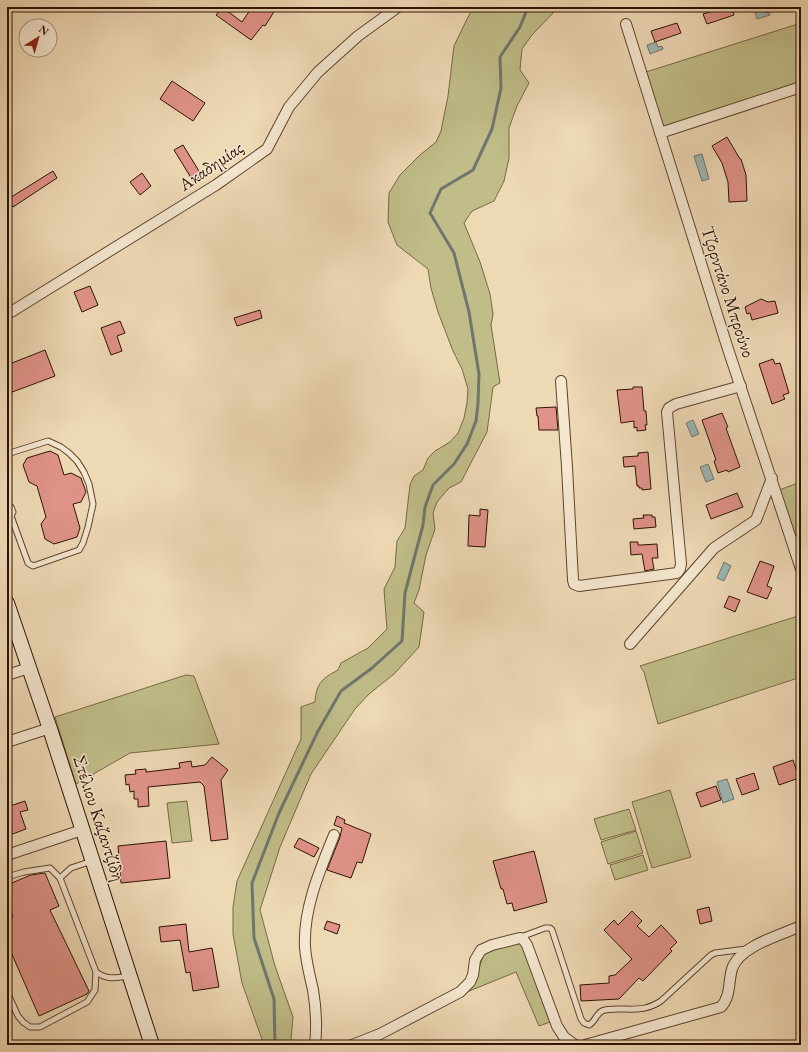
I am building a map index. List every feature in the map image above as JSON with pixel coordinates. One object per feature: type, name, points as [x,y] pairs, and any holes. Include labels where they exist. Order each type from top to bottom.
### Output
[{"type":"main road","name":"Στέλιου Καζαντζίδη","points":[[7,603],[50,728],[152,1045]]},
{"type":"street","name":"Ακαδημίας","points":[[7,313],[11,312],[216,185],[267,149],[288,107],[318,72],[358,36],[398,7]]},
{"type":"street","name":"Τζορντάνο Μπρούνο","points":[[626,24],[801,569]]},
{"type":"street","points":[[660,133],[801,87]]},
{"type":"street","points":[[561,381],[573,580],[574,584],[579,586],[677,573],[679,571],[681,564],[668,412],[669,408],[741,386]]},
{"type":"street","points":[[630,644],[714,548],[756,520],[772,478]]},
{"type":"street","points":[[7,675],[29,668]]},
{"type":"street","points":[[7,742],[50,728]]},
{"type":"street","points":[[7,855],[82,830]]},
{"type":"street","points":[[315,1045],[315,1005],[306,960],[305,934],[308,911],[314,890],[322,864],[334,835]]},
{"type":"street","points":[[585,1045],[721,1007],[728,994],[732,970],[740,956],[751,948],[801,926]]},
{"type":"street","points":[[352,1045],[380,1034],[460,992],[470,982],[473,975],[475,960],[481,950],[516,938],[523,939],[526,942],[557,1026],[564,1037],[575,1045]]},
{"type":"lane","points":[[7,454],[48,441],[53,442],[69,453],[84,472],[89,484],[93,504],[88,527],[79,550],[33,566],[28,563],[9,517],[13,512],[13,509],[7,505]]},
{"type":"lane","points":[[60,878],[71,868],[93,861]]},
{"type":"lane","points":[[7,877],[24,872],[50,868],[60,878],[96,972],[95,990],[88,1002],[40,1027],[30,1027],[23,1022],[18,1016],[7,992]]},
{"type":"lane","points":[[516,938],[545,928],[550,928],[552,930],[580,1019],[589,1025],[602,1012],[612,1009],[644,1009],[654,1006],[715,953],[751,948]]},
{"type":"lane","points":[[96,972],[103,977],[111,979],[130,976]]},
{"type":"shaded area","points":[[474,7],[555,7],[553,13],[532,35],[522,49],[520,70],[529,83],[517,106],[509,128],[509,158],[504,181],[494,201],[472,211],[464,223],[480,262],[490,294],[493,314],[491,325],[500,383],[493,387],[487,432],[461,482],[449,488],[437,502],[433,513],[435,529],[426,555],[419,590],[414,603],[424,612],[419,647],[394,674],[369,694],[355,709],[311,774],[280,847],[260,910],[275,966],[293,1017],[291,1040],[309,1044],[264,1045],[242,983],[233,934],[233,907],[237,881],[301,739],[301,707],[315,702],[317,690],[321,682],[338,670],[341,663],[368,648],[387,629],[384,589],[395,567],[397,541],[405,528],[410,485],[414,476],[423,470],[428,458],[435,451],[450,442],[458,433],[464,418],[468,389],[462,369],[453,351],[438,312],[431,288],[428,269],[397,245],[388,222],[389,193],[400,175],[420,155],[436,142],[441,131],[448,96],[454,46]]},
{"type":"shaded area","points":[[801,23],[801,85],[663,129],[646,72]]},
{"type":"shaded area","points":[[801,482],[801,544],[797,545],[779,490]]},
{"type":"shaded area","points":[[801,615],[801,677],[658,724],[644,672],[640,666]]},
{"type":"shaded area","points":[[186,675],[194,676],[219,744],[130,753],[76,784],[55,717]]},
{"type":"shaded area","points":[[670,790],[691,857],[652,868],[632,802]]},
{"type":"shaded area","points":[[187,801],[192,841],[172,843],[167,803]]},
{"type":"shaded area","points":[[629,809],[636,830],[601,840],[594,819]]},
{"type":"shaded area","points":[[636,831],[643,853],[608,864],[601,842]]},
{"type":"shaded area","points":[[643,855],[648,870],[615,880],[610,865]]},
{"type":"shaded area","points":[[522,943],[550,1022],[539,1026],[516,972],[467,992],[474,983],[485,952]]},
{"type":"water","points":[[763,7],[765,13],[769,12],[770,15],[757,19],[754,9]]},
{"type":"water","points":[[656,42],[658,47],[662,46],[663,49],[650,54],[647,45]]},
{"type":"water","points":[[702,154],[709,179],[702,181],[694,156]]},
{"type":"water","points":[[693,420],[699,434],[692,437],[686,423]]},
{"type":"water","points":[[708,464],[714,479],[706,482],[700,467]]},
{"type":"water","points":[[724,562],[731,566],[724,581],[717,578]]},
{"type":"water","points":[[727,779],[734,799],[723,803],[717,782]]},
{"type":"building","points":[[252,7],[277,7],[265,26],[263,25],[251,40],[216,15],[221,9],[225,12],[226,10],[242,22]]},
{"type":"building","points":[[726,7],[732,7],[734,15],[707,24],[703,14]]},
{"type":"building","points":[[677,23],[681,33],[655,42],[651,31]]},
{"type":"building","points":[[172,81],[205,103],[193,121],[160,99]]},
{"type":"building","points":[[727,137],[741,159],[746,175],[747,201],[729,202],[728,182],[722,163],[712,146]]},
{"type":"building","points":[[183,145],[202,176],[193,181],[174,150]]},
{"type":"building","points":[[53,171],[57,178],[13,207],[8,199]]},
{"type":"building","points":[[142,173],[151,186],[140,195],[130,182]]},
{"type":"building","points":[[90,286],[98,305],[82,312],[74,292]]},
{"type":"building","points":[[761,299],[768,302],[775,301],[778,313],[752,320],[750,313],[747,314],[745,307]]},
{"type":"building","points":[[260,310],[262,318],[237,326],[234,318]]},
{"type":"building","points":[[120,321],[125,333],[117,336],[122,351],[111,355],[101,328]]},
{"type":"building","points":[[45,350],[55,376],[7,394],[7,365]]},
{"type":"building","points":[[773,359],[775,364],[780,363],[789,393],[783,395],[785,399],[772,404],[759,364]]},
{"type":"building","points":[[633,387],[642,387],[644,411],[646,411],[646,430],[637,431],[637,427],[634,428],[634,421],[621,423],[617,390],[633,389]]},
{"type":"building","points":[[556,407],[558,430],[539,430],[536,408]]},
{"type":"building","points":[[722,413],[728,427],[726,428],[740,467],[728,472],[727,470],[718,473],[714,461],[716,460],[702,420]]},
{"type":"building","points":[[50,451],[58,455],[64,475],[71,473],[81,478],[86,492],[81,502],[73,504],[80,528],[77,537],[54,544],[45,539],[41,524],[46,517],[37,486],[29,482],[23,465],[27,458]]},
{"type":"building","points":[[648,452],[651,489],[642,490],[642,488],[637,486],[635,466],[624,467],[623,457],[638,456],[638,453]]},
{"type":"building","points":[[737,493],[743,507],[711,519],[706,505]]},
{"type":"building","points":[[480,509],[488,510],[485,547],[468,546],[469,515],[480,516]]},
{"type":"building","points":[[643,515],[652,515],[652,517],[655,517],[656,527],[634,529],[633,519],[644,518]]},
{"type":"building","points":[[630,542],[638,542],[638,545],[657,544],[658,558],[652,558],[654,569],[645,571],[642,554],[631,555]]},
{"type":"building","points":[[760,561],[774,566],[767,586],[772,588],[767,599],[747,592]]},
{"type":"building","points":[[729,596],[740,600],[735,612],[724,607]]},
{"type":"building","points":[[212,757],[228,770],[221,780],[228,839],[211,841],[204,786],[200,782],[148,787],[149,806],[138,807],[138,799],[134,799],[134,791],[130,792],[129,784],[126,785],[125,775],[136,774],[135,770],[146,769],[146,772],[180,768],[179,763],[191,761],[192,767],[205,765]]},
{"type":"building","points":[[793,760],[799,778],[779,785],[773,767]]},
{"type":"building","points":[[754,773],[759,789],[742,795],[736,779]]},
{"type":"building","points":[[716,786],[721,800],[701,807],[696,793]]},
{"type":"building","points":[[25,801],[28,810],[20,812],[26,829],[10,835],[7,827],[7,817],[11,816],[7,807]]},
{"type":"building","points":[[337,816],[345,820],[344,823],[371,834],[362,863],[357,862],[351,878],[327,870],[342,828],[334,825]]},
{"type":"building","points":[[299,838],[319,848],[314,857],[294,847]]},
{"type":"building","points":[[166,841],[170,878],[121,883],[118,846]]},
{"type":"building","points":[[534,851],[547,902],[514,911],[512,903],[507,904],[493,861]]},
{"type":"building","points":[[45,873],[59,906],[50,910],[89,991],[87,994],[39,1016],[7,943],[7,920],[13,917],[7,902],[7,885],[31,875]]},
{"type":"building","points":[[709,907],[712,921],[700,924],[697,910]]},
{"type":"building","points":[[632,911],[642,921],[637,926],[649,937],[661,925],[677,942],[670,949],[672,951],[643,981],[639,978],[619,999],[581,1001],[580,985],[609,983],[609,976],[615,975],[632,959],[604,930],[614,920],[618,925]]},
{"type":"building","points":[[327,921],[340,925],[337,934],[324,929]]},
{"type":"building","points":[[186,924],[189,952],[212,948],[219,987],[193,991],[190,972],[186,973],[180,940],[161,942],[159,927]]},
{"type":"waterway","points":[[275,1045],[274,999],[254,938],[252,883],[279,813],[318,731],[341,691],[372,668],[402,641],[405,593],[423,525],[425,507],[433,485],[454,464],[467,444],[476,421],[479,374],[469,312],[454,253],[430,213],[441,189],[473,170],[492,129],[501,88],[500,57],[520,27],[528,7]]}]
